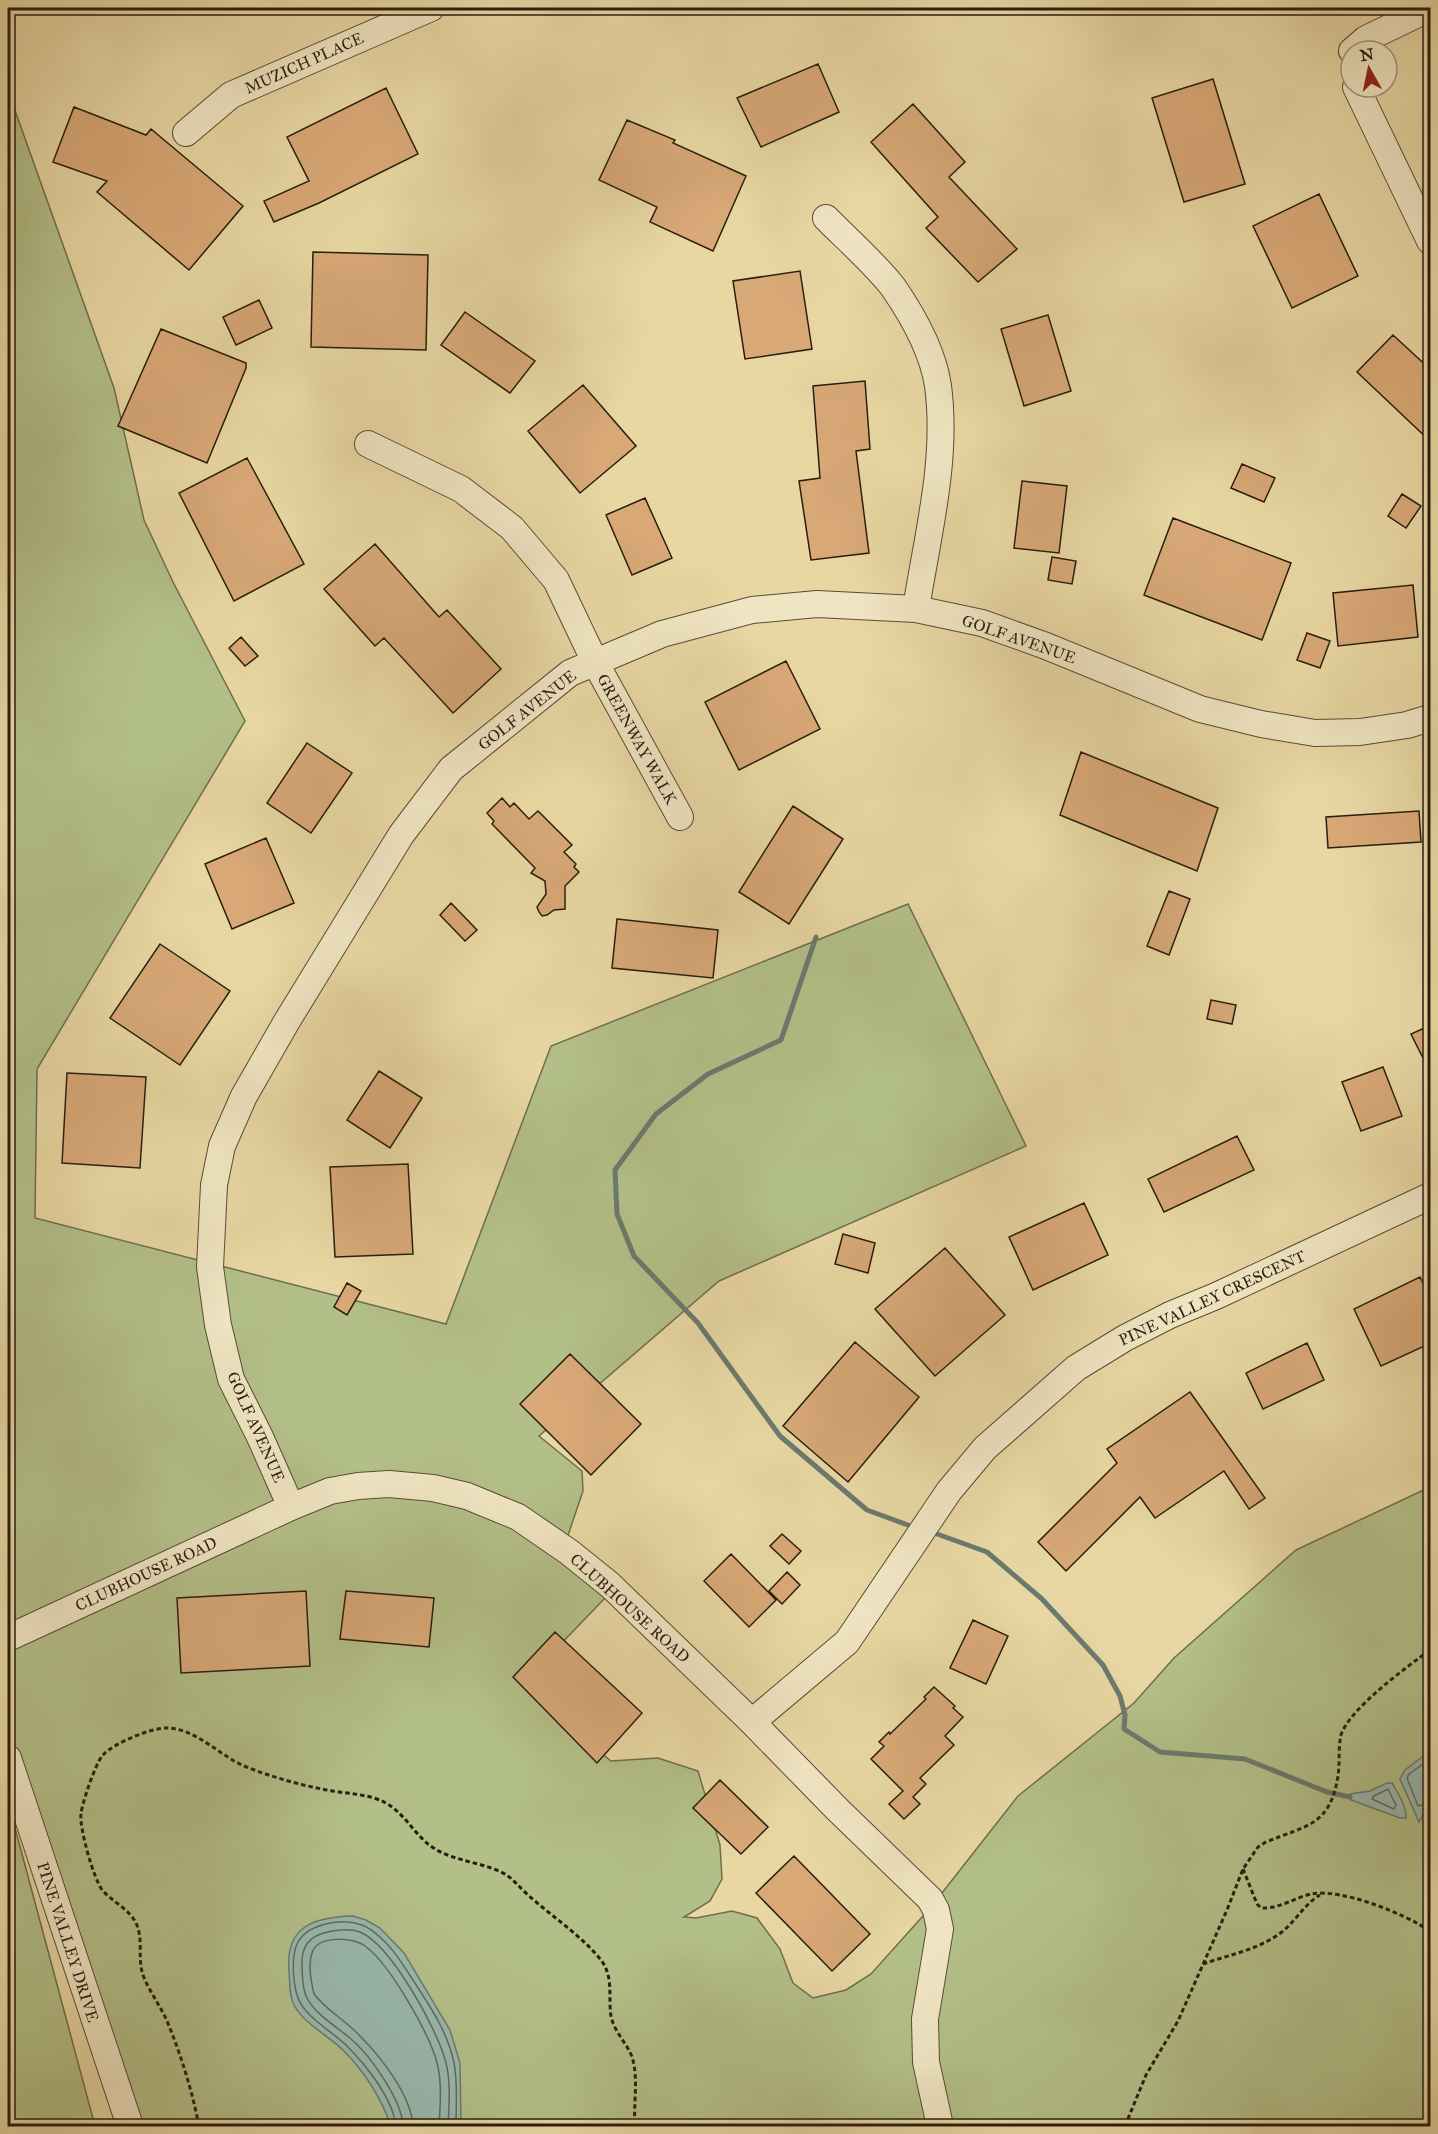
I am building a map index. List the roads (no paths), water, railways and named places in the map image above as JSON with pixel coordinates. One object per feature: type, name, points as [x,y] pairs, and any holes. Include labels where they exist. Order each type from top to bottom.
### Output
[{"type":"street","name":"MUZICH PLACE","points":[[186,133],[231,95],[431,8]]},
{"type":"street","points":[[1366,39],[1431,8]]},
{"type":"street","points":[[1362,99],[1431,241]]},
{"type":"street","points":[[826,218],[892,286],[915,322],[938,385],[940,441],[916,609]]},
{"type":"street","name":"GREENWAY WALK","points":[[368,444],[461,489],[512,528],[556,580],[595,662],[680,817]]},
{"type":"street","name":"GOLF AVENUE","points":[[291,1507],[231,1379],[218,1325],[210,1267],[214,1185],[222,1146],[244,1096],[287,1021],[401,835],[450,769],[570,673],[662,634],[752,610],[817,604],[916,609],[981,623],[1046,646],[1200,709],[1261,724],[1315,733],[1360,732],[1407,725],[1431,718]]},
{"type":"street","name":"PINE VALLEY CRESCENT","points":[[752,1722],[847,1641],[949,1491],[985,1448],[1076,1368],[1125,1338],[1170,1315],[1431,1196]]},
{"type":"street","name":"CLUBHOUSE ROAD","points":[[8,1638],[330,1491],[389,1484],[434,1488],[467,1496],[518,1517],[569,1552],[610,1585],[930,1899],[939,1920],[938,1940],[925,2019],[926,2062],[940,2127]]},
{"type":"street","name":"PINE VALLEY DRIVE","points":[[8,1758],[130,2127]]},
{"type":"water","points":[[1430,1751],[1430,1807],[1419,1822],[1400,1779],[1405,1770]]},
{"type":"water","points":[[1392,1783],[1405,1809],[1406,1818],[1400,1818],[1351,1800],[1350,1794],[1370,1791]]},
{"type":"water","points":[[353,1916],[380,1928],[404,1953],[450,2030],[460,2063],[461,2126],[391,2126],[377,2095],[358,2067],[337,2044],[302,2017],[293,2003],[289,1956],[297,1934],[315,1922]]},
{"type":"waterway","points":[[816,937],[781,1040],[708,1074],[656,1114],[615,1170],[617,1214],[634,1256],[698,1323],[780,1436],[867,1510],[908,1525]]},
{"type":"waterway","points":[[937,1534],[987,1552],[1042,1599],[1103,1665],[1120,1696],[1125,1715],[1124,1729],[1160,1752],[1245,1759],[1327,1792],[1350,1797]]}]
